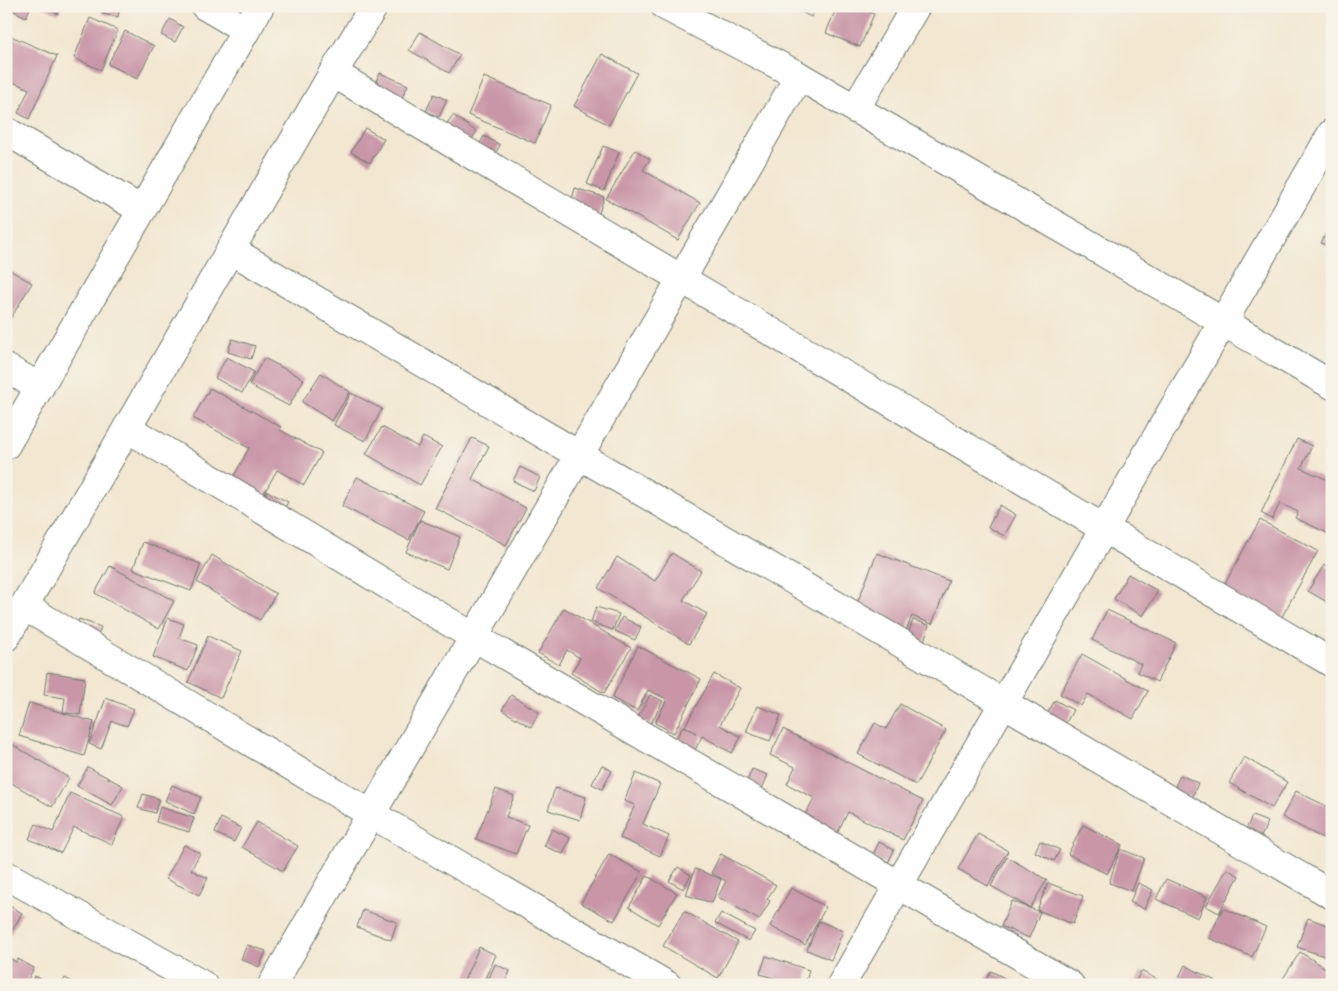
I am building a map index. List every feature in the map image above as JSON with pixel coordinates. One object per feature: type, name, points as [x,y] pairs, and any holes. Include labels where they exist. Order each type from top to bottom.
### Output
[{"type":"street","points":[[205,6],[246,30]]},
{"type":"street","points":[[6,445],[260,6]]},
{"type":"street","points":[[6,637],[333,73],[374,6]]},
{"type":"street","points":[[666,6],[799,76],[1332,385]]},
{"type":"street","points":[[855,109],[916,6]]},
{"type":"street","points":[[333,73],[1332,663]]},
{"type":"street","points":[[272,985],[799,76]]},
{"type":"street","points":[[6,131],[142,210]]},
{"type":"street","points":[[841,985],[1222,322],[1330,138]]},
{"type":"street","points":[[230,250],[1332,895]]},
{"type":"street","points":[[6,368],[40,387]]},
{"type":"street","points":[[127,428],[474,637],[1070,985]]},
{"type":"street","points":[[24,606],[371,814],[667,985]]},
{"type":"street","points":[[6,875],[203,985]]},
{"type":"building","points":[[9,6],[31,6],[26,17],[8,8]]},
{"type":"building","points":[[42,6],[61,6],[58,14]]},
{"type":"building","points":[[104,6],[120,6],[118,17],[102,14]]},
{"type":"building","points":[[790,6],[817,6],[811,17]]},
{"type":"building","points":[[837,6],[855,6],[874,14],[860,47],[826,33]]},
{"type":"building","points":[[90,18],[118,30],[101,70],[74,58]]},
{"type":"building","points":[[170,19],[183,27],[175,42],[161,35]]},
{"type":"building","points":[[125,31],[154,46],[137,79],[108,64]]},
{"type":"building","points":[[420,32],[460,55],[449,73],[409,50]]},
{"type":"building","points":[[6,34],[57,56],[29,119],[18,113],[29,89],[6,79]]},
{"type":"building","points":[[602,54],[637,73],[609,125],[574,106]]},
{"type":"building","points":[[380,73],[408,85],[400,102],[372,90]]},
{"type":"building","points":[[484,77],[551,105],[535,143],[468,115]]},
{"type":"building","points":[[434,94],[447,100],[439,117],[426,111]]},
{"type":"building","points":[[453,115],[477,132],[467,145],[443,129]]},
{"type":"building","points":[[365,128],[384,139],[370,163],[351,152]]},
{"type":"building","points":[[484,136],[500,145],[492,159],[476,151]]},
{"type":"building","points":[[603,146],[619,152],[604,191],[587,184]]},
{"type":"building","points":[[635,150],[650,159],[643,170],[700,203],[678,240],[606,199]]},
{"type":"building","points":[[575,188],[604,197],[597,220],[569,211]]},
{"type":"building","points":[[1332,222],[1332,248],[1321,243]]},
{"type":"building","points":[[6,268],[32,283],[6,326]]},
{"type":"building","points":[[232,339],[255,346],[251,359],[228,352]]},
{"type":"building","points":[[227,357],[254,372],[242,393],[215,378]]},
{"type":"building","points":[[264,358],[304,379],[289,406],[249,385]]},
{"type":"building","points":[[321,373],[350,392],[332,421],[302,402]]},
{"type":"building","points":[[210,388],[281,427],[280,430],[322,453],[304,485],[277,470],[258,504],[228,487],[249,448],[193,418]]},
{"type":"building","points":[[351,393],[382,409],[365,441],[334,425]]},
{"type":"building","points":[[382,427],[418,447],[423,437],[442,447],[420,485],[366,454]]},
{"type":"building","points":[[472,438],[489,446],[472,479],[526,508],[506,545],[435,508]]},
{"type":"building","points":[[1297,439],[1312,446],[1301,468],[1332,482],[1332,535],[1295,518],[1298,512],[1280,503],[1272,519],[1261,513]]},
{"type":"building","points":[[520,467],[540,477],[534,491],[513,481]]},
{"type":"building","points":[[357,477],[424,511],[409,540],[342,506]]},
{"type":"building","points":[[267,491],[288,502],[280,516],[259,506]]},
{"type":"building","points":[[1000,505],[1016,515],[1004,536],[988,527]]},
{"type":"building","points":[[420,520],[460,537],[447,569],[406,552]]},
{"type":"building","points":[[1260,520],[1318,551],[1279,622],[1221,591]]},
{"type":"building","points":[[143,542],[201,564],[191,591],[133,569]]},
{"type":"building","points":[[672,553],[701,571],[683,600],[707,614],[689,644],[598,588],[617,557],[655,581]]},
{"type":"building","points":[[877,553],[949,581],[932,624],[912,616],[904,636],[852,616]]},
{"type":"building","points":[[212,555],[276,594],[260,620],[197,582]]},
{"type":"building","points":[[1324,565],[1332,569],[1332,605],[1308,591]]},
{"type":"building","points":[[110,566],[174,601],[159,629],[95,593]]},
{"type":"building","points":[[1128,574],[1158,591],[1143,616],[1114,599]]},
{"type":"building","points":[[596,607],[619,614],[613,630],[591,622]]},
{"type":"building","points":[[564,608],[631,648],[604,693],[571,673],[580,658],[567,650],[559,665],[538,653]]},
{"type":"building","points":[[1107,610],[1176,643],[1157,682],[1137,672],[1141,664],[1092,640]]},
{"type":"building","points":[[622,617],[641,627],[635,640],[615,631]]},
{"type":"building","points":[[168,618],[184,624],[179,638],[198,645],[188,671],[153,657]]},
{"type":"building","points":[[79,619],[101,627],[96,641],[73,633]]},
{"type":"building","points":[[913,620],[929,625],[921,651],[904,646]]},
{"type":"building","points":[[208,636],[242,651],[221,698],[188,682]]},
{"type":"building","points":[[638,646],[701,679],[674,733],[655,723],[667,699],[648,690],[637,711],[612,698]]},
{"type":"building","points":[[1082,654],[1148,691],[1133,719],[1088,694],[1081,706],[1060,694]]},
{"type":"building","points":[[47,672],[85,678],[80,715],[63,712],[65,698],[44,695]]},
{"type":"building","points":[[714,674],[740,688],[720,725],[741,737],[732,753],[702,736],[693,754],[673,744],[683,726],[696,733],[685,726]]},
{"type":"building","points":[[511,695],[539,712],[531,727],[502,710]]},
{"type":"building","points":[[650,695],[663,701],[650,725],[637,719]]},
{"type":"building","points":[[106,698],[134,709],[127,726],[112,721],[101,749],[89,744]]},
{"type":"building","points":[[1055,700],[1073,710],[1062,730],[1044,720]]},
{"type":"building","points":[[29,703],[94,722],[84,756],[19,736]]},
{"type":"building","points":[[900,704],[946,730],[916,785],[858,754],[875,723],[886,729]]},
{"type":"building","points":[[757,706],[781,715],[770,741],[746,732]]},
{"type":"building","points":[[783,729],[923,801],[903,840],[848,812],[837,834],[804,817],[814,798],[787,784],[795,767],[770,755]]},
{"type":"building","points":[[8,742],[69,778],[52,807],[10,782],[6,788],[6,746]]},
{"type":"building","points":[[1244,757],[1287,782],[1272,808],[1229,783]]},
{"type":"building","points":[[602,765],[612,771],[602,789],[592,784]]},
{"type":"building","points":[[88,767],[123,786],[112,805],[77,786]]},
{"type":"building","points":[[752,769],[768,775],[761,791],[746,784]]},
{"type":"building","points":[[636,773],[660,784],[643,824],[669,836],[660,856],[620,838],[635,805],[624,801]]},
{"type":"building","points":[[1180,775],[1198,783],[1192,798],[1173,791]]},
{"type":"building","points":[[172,785],[201,797],[194,814],[165,801]]},
{"type":"building","points":[[555,788],[586,797],[580,820],[548,810]]},
{"type":"building","points":[[496,789],[514,796],[506,817],[528,825],[516,854],[476,839]]},
{"type":"building","points":[[1296,791],[1332,809],[1332,843],[1282,817]]},
{"type":"building","points":[[70,793],[124,817],[112,844],[74,827],[61,853],[29,839],[36,824],[53,832]]},
{"type":"building","points":[[143,794],[159,799],[155,813],[138,808]]},
{"type":"building","points":[[160,807],[194,818],[189,832],[156,822]]},
{"type":"building","points":[[1252,816],[1268,822],[1260,839],[1245,832]]},
{"type":"building","points":[[221,818],[241,828],[234,842],[215,833]]},
{"type":"building","points":[[257,822],[298,846],[283,871],[242,847]]},
{"type":"building","points":[[1083,825],[1122,845],[1107,874],[1068,854]]},
{"type":"building","points":[[552,829],[570,838],[563,854],[544,846]]},
{"type":"building","points":[[978,834],[1008,851],[988,886],[958,869]]},
{"type":"building","points":[[1040,841],[1060,850],[1054,861],[1035,852]]},
{"type":"building","points":[[879,842],[894,850],[887,865],[872,857]]},
{"type":"building","points":[[184,845],[200,853],[191,870],[208,878],[199,895],[166,879]]},
{"type":"building","points":[[1120,849],[1144,858],[1132,891],[1109,883]]},
{"type":"building","points":[[609,854],[642,872],[614,921],[581,903]]},
{"type":"building","points":[[721,854],[776,885],[767,899],[770,901],[759,920],[718,897],[726,881],[711,873]]},
{"type":"building","points":[[1007,857],[1047,880],[1030,908],[991,886]]},
{"type":"building","points":[[678,867],[691,875],[683,889],[669,881]]},
{"type":"building","points":[[695,869],[721,879],[712,903],[686,895]]},
{"type":"building","points":[[1227,869],[1239,876],[1219,913],[1206,906]]},
{"type":"building","points":[[647,876],[677,893],[658,925],[629,907]]},
{"type":"building","points":[[1166,879],[1207,897],[1198,918],[1156,899]]},
{"type":"building","points":[[1048,883],[1083,896],[1073,924],[1037,910]]},
{"type":"building","points":[[1138,883],[1153,890],[1144,909],[1130,902]]},
{"type":"building","points":[[791,888],[826,907],[805,945],[770,926]]},
{"type":"building","points":[[1012,901],[1040,912],[1029,938],[1001,926]]},
{"type":"building","points":[[6,904],[22,913],[6,942]]},
{"type":"building","points":[[1223,908],[1266,927],[1252,957],[1209,938]]},
{"type":"building","points":[[363,910],[397,922],[391,940],[357,927]]},
{"type":"building","points":[[684,911],[738,942],[718,978],[663,946]]},
{"type":"building","points":[[721,913],[755,931],[749,941],[715,923]]},
{"type":"building","points":[[1308,918],[1332,927],[1332,944],[1327,957],[1297,947]]},
{"type":"building","points":[[819,921],[843,931],[831,960],[807,950]]},
{"type":"building","points":[[247,945],[266,951],[259,967],[241,959]]},
{"type":"building","points":[[479,947],[496,955],[482,985],[462,985]]},
{"type":"building","points":[[1300,952],[1332,972],[1332,985],[1290,985],[1282,980]]},
{"type":"building","points":[[6,956],[16,962],[18,959],[34,968],[25,985],[10,985],[6,983]]},
{"type":"building","points":[[766,956],[809,970],[805,985],[775,985],[777,979],[760,974]]},
{"type":"building","points":[[495,964],[510,971],[504,985],[486,985]]},
{"type":"building","points":[[1185,965],[1223,985],[1175,985]]},
{"type":"building","points":[[991,971],[1018,985],[983,985]]},
{"type":"building","points":[[1141,971],[1164,983],[1163,985],[1134,985]]},
{"type":"building","points":[[35,976],[51,985],[30,985]]},
{"type":"building","points":[[65,978],[78,985],[61,985]]}]
